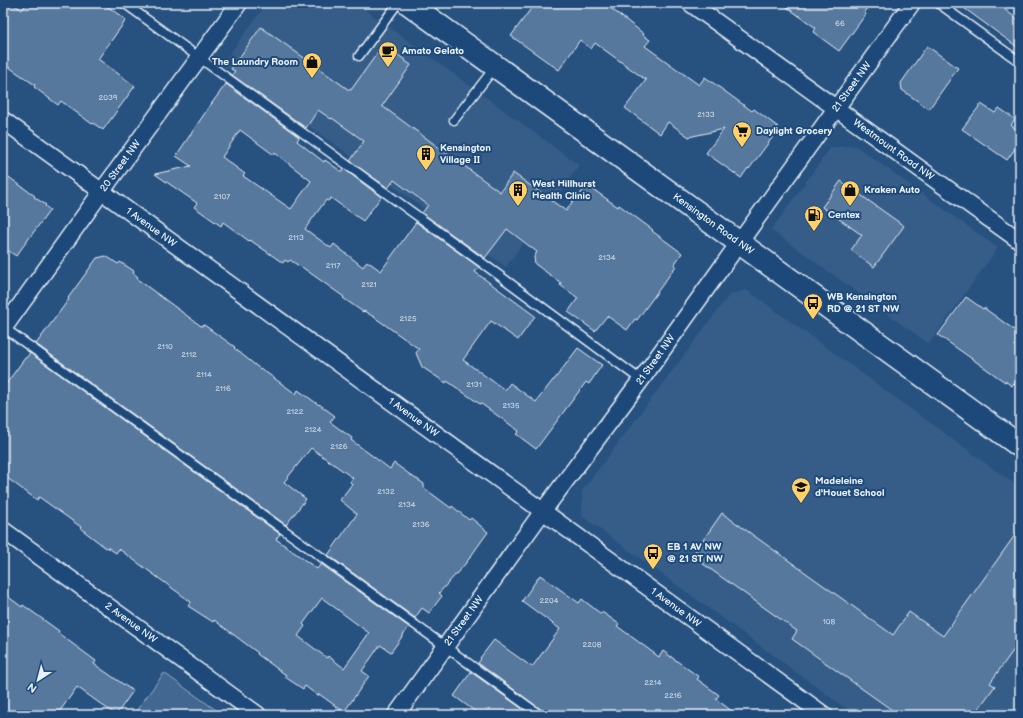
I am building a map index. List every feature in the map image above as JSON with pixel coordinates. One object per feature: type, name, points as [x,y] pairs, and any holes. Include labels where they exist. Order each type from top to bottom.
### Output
[{"type":"street","name":"20 Street NW","points":[[3,328],[239,3]]},
{"type":"street","name":"Kensington Road NW","points":[[408,3],[1020,446]]},
{"type":"street","name":"Westmount Road NW","points":[[690,3],[1020,241]]},
{"type":"street","name":"21 Street NW","points":[[396,715],[543,511],[641,380],[912,3]]},
{"type":"street","name":"1 Avenue NW","points":[[3,120],[824,715]]},
{"type":"street","name":"2 Avenue NW","points":[[3,530],[258,715]]},
{"type":"lane","points":[[124,3],[641,380]]},
{"type":"lane","points":[[359,56],[398,3]]},
{"type":"lane","points":[[938,3],[1020,62]]},
{"type":"lane","points":[[454,120],[495,66]]},
{"type":"lane","points":[[3,328],[540,715]]},
{"type":"shaded area","points":[[267,3],[356,3],[579,165],[506,267],[222,64]]},
{"type":"shaded area","points":[[856,146],[998,248],[929,344],[771,230],[831,147]]},
{"type":"shaded area","name":"Madeleine d'Houet School","points":[[747,290],[1020,488],[1020,715],[855,715],[582,516],[582,491],[729,295]]},
{"type":"shaded area","points":[[164,673],[223,715],[133,715]]},
{"type":"building","points":[[3,3],[12,3],[22,10],[27,3],[103,3],[126,20],[98,59],[135,86],[103,130],[93,123],[92,124],[61,101],[58,105],[34,87],[35,85],[3,63]]},
{"type":"building","points":[[535,3],[604,3],[650,40],[645,46],[699,85],[705,77],[752,111],[754,109],[778,127],[776,129],[778,130],[741,178],[706,153],[724,129],[689,137],[668,122],[660,134],[625,108],[646,80],[595,43],[591,49],[580,40],[559,70],[511,36]]},
{"type":"building","points":[[781,3],[871,3],[864,12],[866,14],[839,51],[813,32],[816,28]]},
{"type":"building","points":[[957,3],[996,3],[1020,21],[1020,49]]},
{"type":"building","points":[[261,27],[349,90],[351,90],[383,45],[411,65],[382,106],[500,192],[513,173],[566,211],[577,195],[579,196],[587,185],[618,207],[619,205],[682,253],[674,265],[676,266],[637,320],[635,319],[627,330],[607,316],[595,331],[568,312],[578,298],[560,285],[561,283],[535,264],[534,257],[537,252],[507,229],[485,258],[422,213],[428,205],[394,180],[388,188],[350,161],[364,141],[318,110],[306,128],[232,75],[235,71],[231,69]]},
{"type":"building","points":[[927,46],[958,68],[929,109],[902,90],[901,83]]},
{"type":"building","points":[[226,84],[299,137],[297,141],[324,162],[325,160],[342,172],[344,169],[381,197],[363,221],[331,198],[328,201],[326,200],[305,229],[331,248],[334,244],[363,267],[367,261],[381,271],[416,222],[479,267],[475,272],[535,316],[518,340],[491,321],[463,360],[505,390],[510,383],[536,402],[578,348],[602,365],[589,384],[586,382],[536,449],[516,434],[519,431],[447,381],[446,383],[422,367],[416,353],[419,349],[374,317],[364,311],[363,312],[343,298],[344,297],[299,265],[290,260],[288,262],[285,260],[283,263],[223,222],[221,226],[194,207],[197,203],[155,174],[191,166],[176,156]],"holes":[[[240,130],[274,155],[275,153],[311,181],[291,209],[243,176],[245,174],[222,157]]]},
{"type":"building","points":[[981,104],[995,113],[999,108],[1015,119],[1011,125],[1020,132],[1020,142],[1007,160],[962,129]]},
{"type":"building","points":[[3,173],[35,196],[34,197],[46,205],[45,206],[50,210],[16,256],[3,247]]},
{"type":"building","points":[[841,181],[904,226],[874,267],[851,250],[862,235],[822,207]]},
{"type":"building","points":[[106,256],[118,264],[120,262],[134,271],[133,273],[138,277],[137,279],[201,326],[204,325],[235,347],[234,348],[260,369],[296,394],[298,390],[335,416],[330,422],[352,438],[351,440],[390,469],[394,463],[424,484],[424,488],[451,508],[452,506],[469,520],[471,518],[488,532],[466,563],[439,593],[442,596],[429,613],[422,608],[415,618],[328,555],[357,514],[340,500],[352,484],[350,482],[353,478],[311,448],[284,482],[306,499],[286,525],[36,344],[97,258]]},
{"type":"building","points":[[966,297],[1020,334],[1020,387],[1014,383],[1012,386],[1005,382],[938,335]]},
{"type":"building","points":[[30,353],[280,534],[276,539],[317,569],[321,564],[409,627],[391,652],[380,645],[362,671],[369,676],[344,712],[319,694],[318,696],[305,686],[303,689],[285,677],[286,675],[214,620],[213,622],[188,606],[191,602],[119,549],[116,553],[107,547],[106,548],[80,528],[81,527],[39,497],[37,500],[3,475],[3,388]],"holes":[[[322,598],[369,633],[344,668],[328,656],[327,658],[298,636],[305,626],[303,624]]]},
{"type":"building","points":[[722,513],[893,635],[909,612],[943,636],[1020,528],[1020,641],[990,683],[995,686],[974,715],[899,715],[792,639],[797,631],[692,556]]},
{"type":"building","points":[[540,575],[579,603],[582,599],[601,614],[602,612],[619,624],[617,626],[659,657],[663,651],[699,677],[697,679],[719,695],[716,699],[737,715],[545,715],[543,711],[478,663],[481,659],[480,658],[494,640],[532,667],[560,629],[522,601]]},
{"type":"building","points":[[3,593],[22,607],[23,605],[59,631],[58,633],[96,661],[94,664],[133,691],[116,715],[77,687],[57,715],[3,715]]},
{"type":"building","points":[[471,672],[531,715],[480,715],[454,696]]},
{"type":"place","name":"Amato Gelato","points":[[388,68]]},
{"type":"place","name":"The Laundry Room","points":[[312,79]]},
{"type":"place","name":"Daylight Grocery","points":[[742,148]]},
{"type":"place","name":"Kensington Village II","points":[[426,171]]},
{"type":"place","name":"West Hillhurst Health Clinic","points":[[518,207]]},
{"type":"place","name":"Kraken Auto","points":[[850,207]]},
{"type":"place","name":"Centex","points":[[814,232]]},
{"type":"place","name":"WB Kensington RD @ 21 ST NW","points":[[813,320]]},
{"type":"place","name":"Madeleine d'Houet School","points":[[801,504]]},
{"type":"place","name":"EB 1 AV NW @ 21 ST NW","points":[[653,570]]}]
